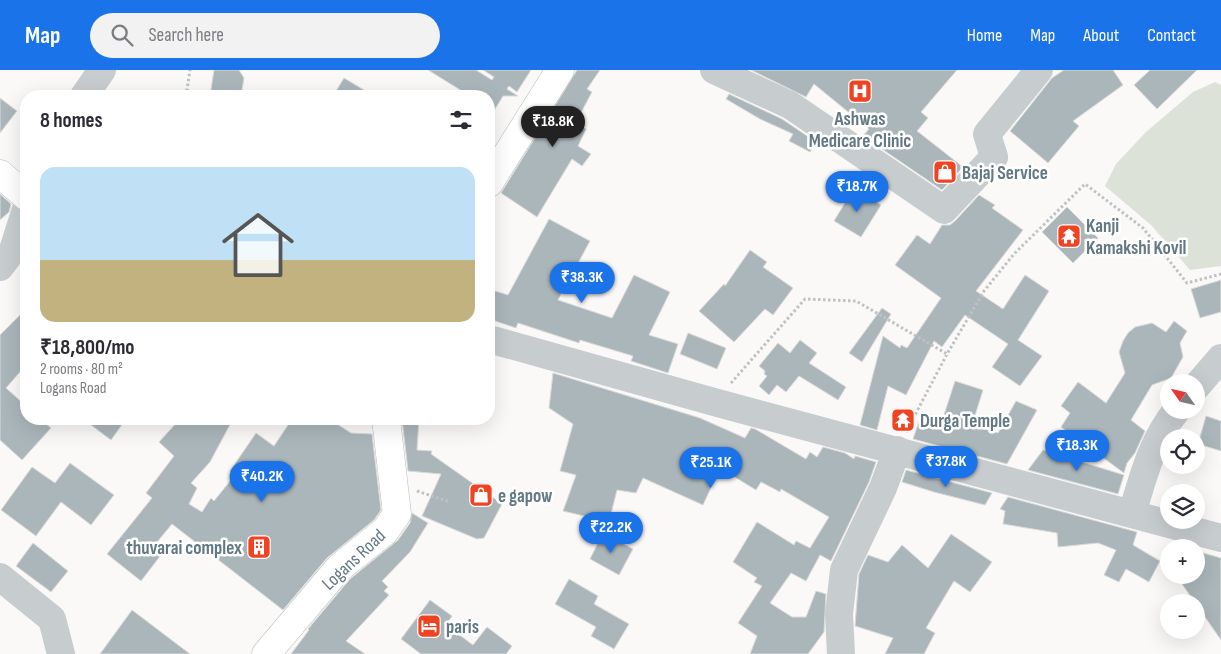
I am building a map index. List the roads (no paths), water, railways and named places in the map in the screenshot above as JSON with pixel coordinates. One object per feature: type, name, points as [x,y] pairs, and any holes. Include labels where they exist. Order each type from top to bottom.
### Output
[{"type":"main road","points":[[495,173],[560,70]]},
{"type":"main road","points":[[0,174],[20,191]]},
{"type":"main road","name":"Logans Road","points":[[266,654],[339,568],[385,531],[397,514],[385,425]]},
{"type":"street","points":[[88,90],[102,70]]},
{"type":"street","points":[[714,70],[790,105],[944,210],[994,157],[988,134],[1039,70]]},
{"type":"street","points":[[0,267],[13,250],[20,228]]},
{"type":"street","points":[[495,341],[714,402],[1221,538]]},
{"type":"street","points":[[1205,377],[1221,358]]},
{"type":"street","points":[[1132,514],[1149,457],[1169,419]]},
{"type":"street","points":[[841,654],[838,614],[844,570],[882,488],[897,450]]},
{"type":"street","points":[[0,577],[52,619],[61,654]]},
{"type":"place","name":"Ashwas Medicare Clinic","points":[[860,91]]},
{"type":"place","name":"Bajaj Service","points":[[945,172]]},
{"type":"place","name":"Kanji Kamakshi Kovil","points":[[1069,236]]},
{"type":"place","name":"Durga Temple","points":[[903,420]]},
{"type":"place","name":"e gapow","points":[[481,495]]},
{"type":"place","name":"thuvarai complex","points":[[259,547]]},
{"type":"place","name":"paris","points":[[429,626]]}]
